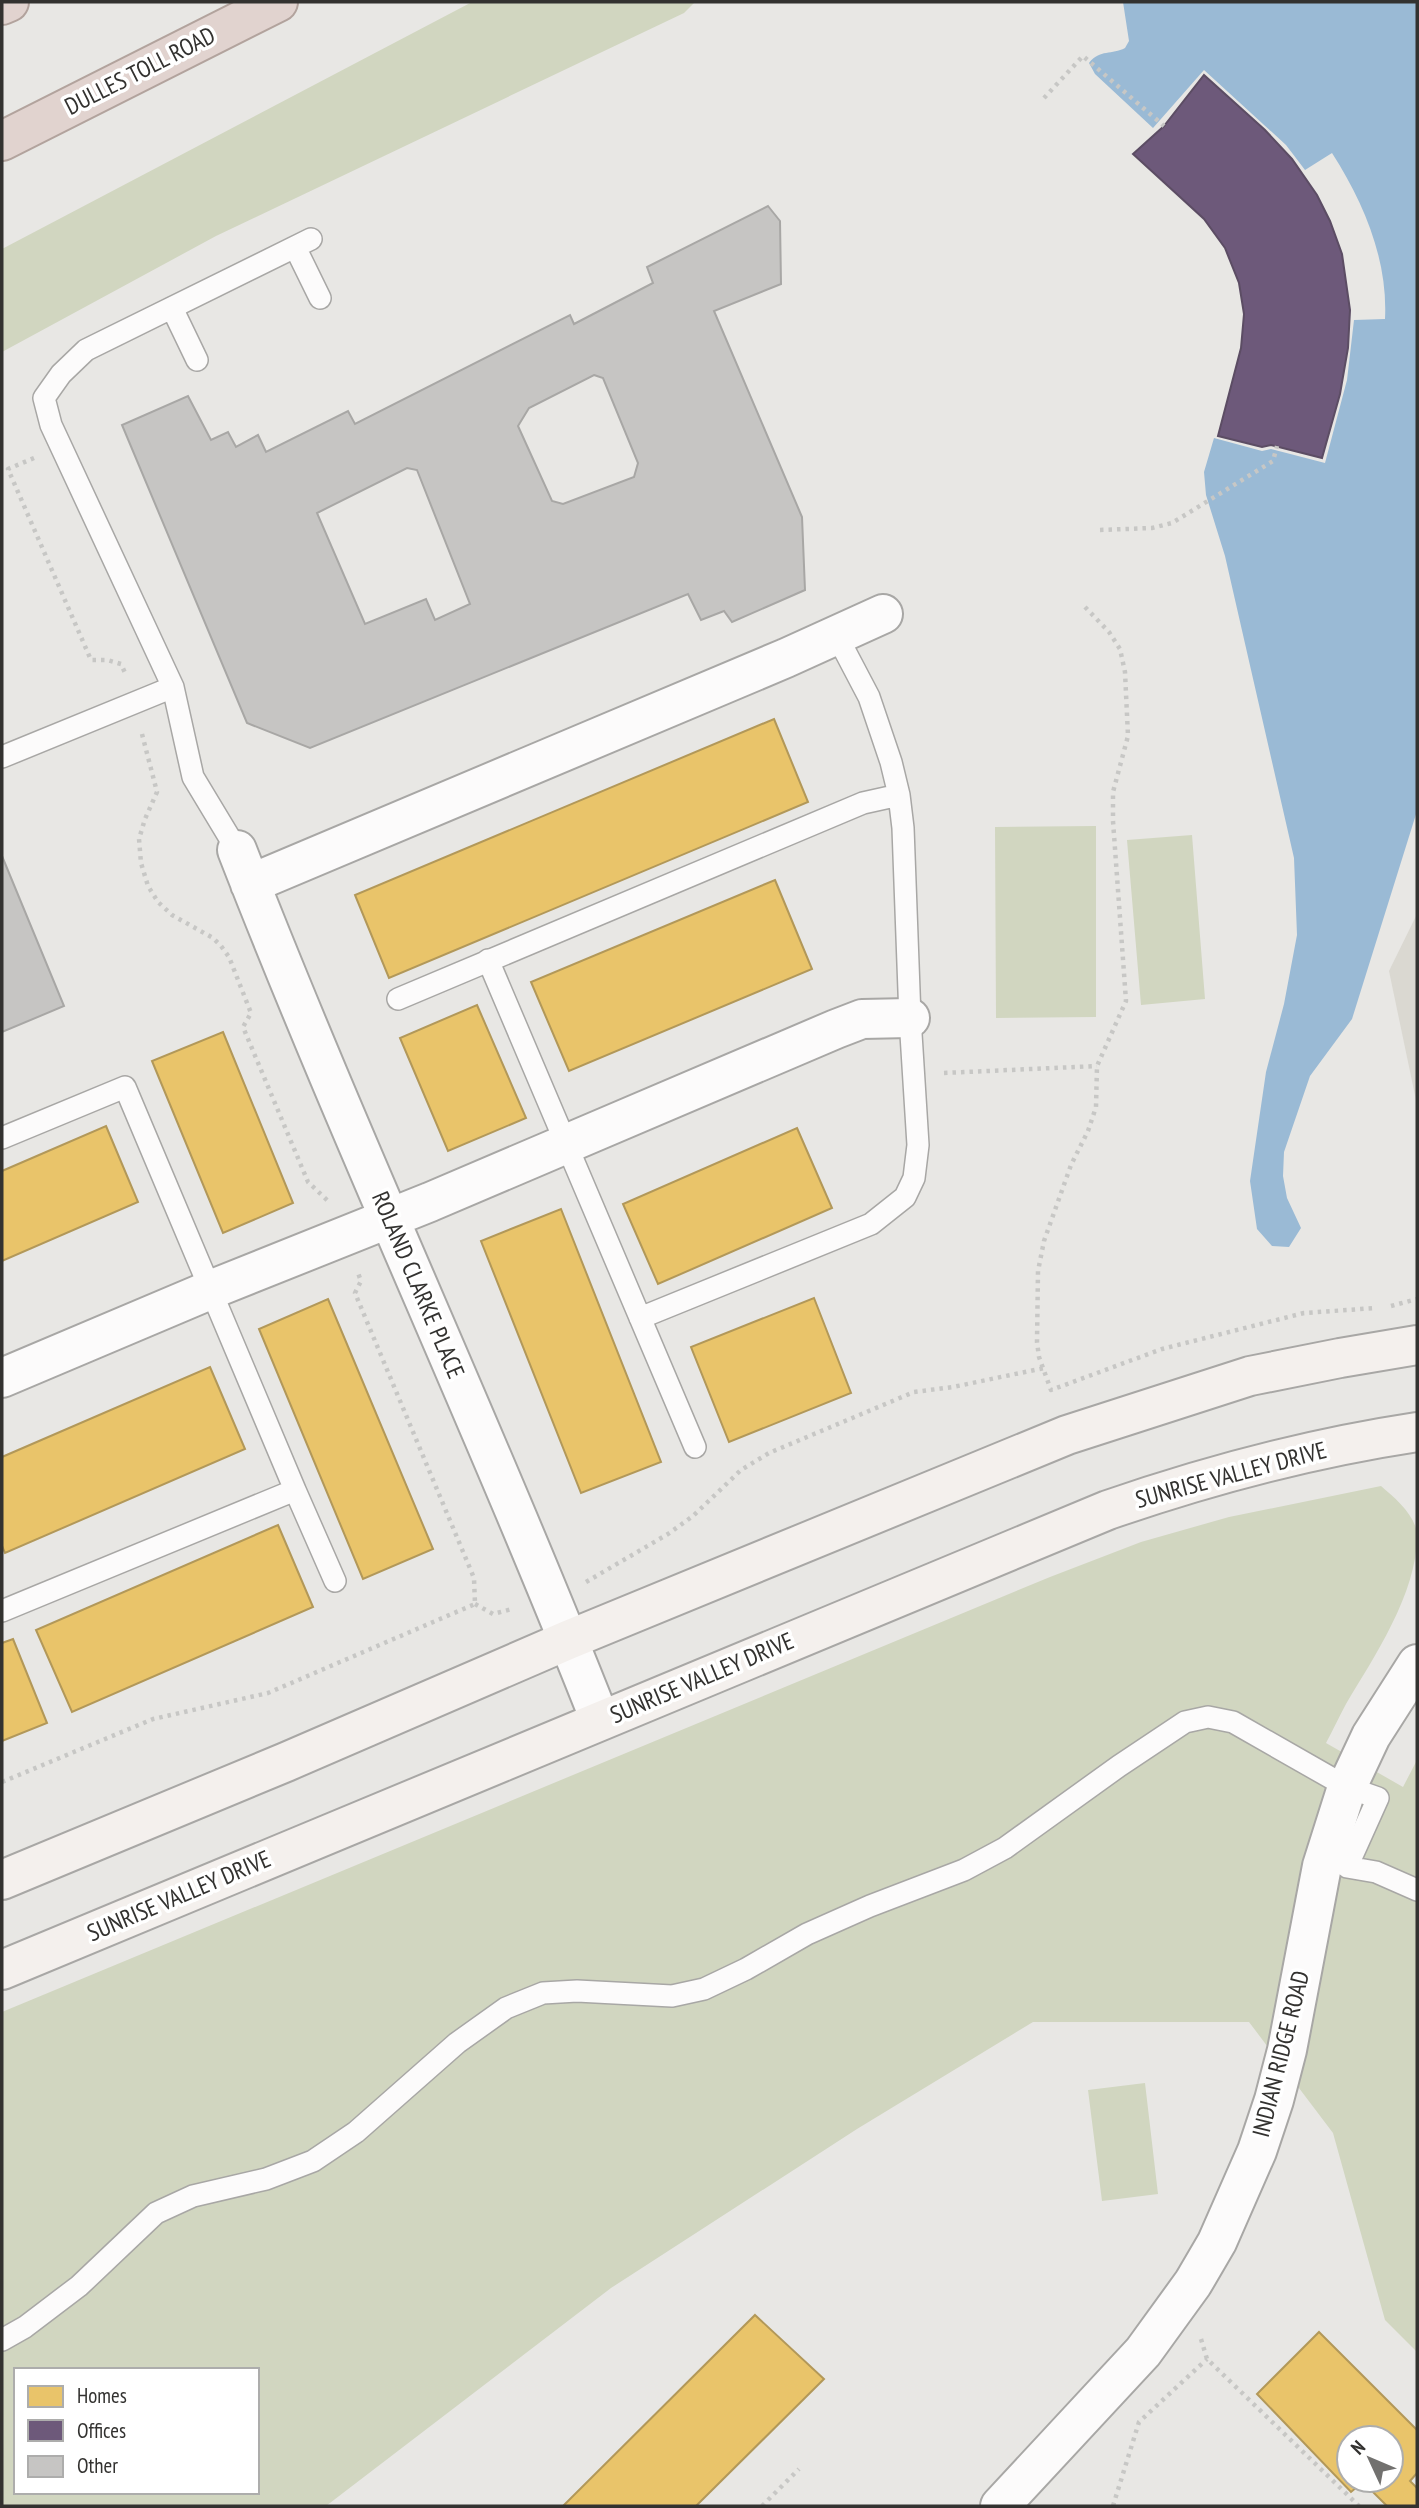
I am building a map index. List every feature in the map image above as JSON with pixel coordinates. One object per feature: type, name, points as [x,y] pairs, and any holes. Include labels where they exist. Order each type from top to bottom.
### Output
[{"type":"highway","points":[[2,5],[9,2]]},
{"type":"highway","name":"DULLES TOLL ROAD","points":[[2,141],[278,2]]},
{"type":"main road","points":[[2,1880],[569,1640],[1067,1435],[1250,1376],[1417,1345]]},
{"type":"main road","name":"SUNRISE VALLEY DRIVE","points":[[2,1970],[1108,1510],[1212,1476],[1290,1456],[1417,1432]]},
{"type":"street","points":[[243,867],[837,636],[883,614]]},
{"type":"street","name":"ROLAND CLARKE PLACE","points":[[243,867],[569,1640],[600,1720]]},
{"type":"street","points":[[2,1378],[211,1290],[390,1219],[835,1029],[862,1020],[910,1018]]},
{"type":"street","name":"INDIAN RIDGE ROAD","points":[[1000,2506],[1143,2352],[1193,2283],[1217,2242],[1257,2151],[1274,2100],[1287,2050],[1322,1866],[1362,1792],[1371,1736],[1417,1664]]},
{"type":"lane","points":[[243,867],[193,777],[173,687],[51,425],[44,398],[61,374],[86,350],[303,243],[320,298]]},
{"type":"lane","points":[[172,308],[197,360]]},
{"type":"lane","points":[[640,1318],[871,1224],[905,1196],[914,1178],[918,1145],[903,828],[899,794],[877,718],[837,636]]},
{"type":"lane","points":[[2,757],[173,687]]},
{"type":"lane","points":[[398,999],[863,803],[899,794]]},
{"type":"lane","points":[[488,960],[695,1447]]},
{"type":"lane","points":[[2,1138],[125,1087],[335,1581]]},
{"type":"lane","points":[[2,1611],[295,1490]]},
{"type":"lane","points":[[2,2340],[25,2327],[79,2286],[156,2213],[193,2196],[266,2179],[313,2161],[355,2132],[457,2043],[506,2008],[543,1993],[577,1991],[672,1996],[704,1989],[746,1969],[807,1934],[870,1906],[964,1870],[1005,1848],[1185,1722],[1208,1717],[1233,1722],[1362,1792],[1347,1867],[1376,1872],[1417,1890]]},
{"type":"path","points":[[1044,99],[1083,56],[1164,126]]},
{"type":"path","points":[[1100,530],[1165,526],[1273,461],[1276,446]]},
{"type":"path","points":[[61,447],[8,470],[91,660],[107,660],[121,664],[148,723],[141,736],[157,792],[139,839],[141,863],[148,886],[158,902],[172,915],[213,938],[229,957],[251,1013],[243,1027],[308,1182],[328,1201],[362,1281],[355,1293],[474,1578],[475,1604]]},
{"type":"path","points":[[1051,1390],[1037,1342],[1038,1271],[1044,1241],[1057,1204],[1096,1107],[1097,1066],[1126,1001],[1112,821],[1114,792],[1128,736],[1125,672],[1120,649],[1109,632],[1084,607]]},
{"type":"path","points":[[914,1074],[1097,1066]]},
{"type":"path","points":[[475,1604],[493,1614],[550,1597],[591,1580],[693,1517],[741,1471],[769,1453],[914,1392],[953,1387],[1044,1368]]},
{"type":"path","points":[[2,1782],[153,1719],[268,1693],[475,1604]]},
{"type":"path","points":[[1113,2506],[1139,2422],[1207,2359],[1359,2506]]},
{"type":"path","points":[[762,2506],[799,2469]]},
{"type":"shaded area","points":[[1417,914],[1417,1105],[1389,971]]},
{"type":"green space","points":[[472,2],[695,2],[684,13],[216,236],[2,352],[2,249]]},
{"type":"green space","points":[[1096,826],[1096,1017],[996,1018],[995,827]]},
{"type":"green space","points":[[1192,835],[1205,999],[1141,1005],[1127,840]]},
{"type":"green space","points":[[1381,1486],[1408,1512],[1415,1525],[1416,1554],[1403,1600],[1326,1743],[1403,1787],[1417,1760],[1417,2352],[1385,2320],[1333,2133],[1249,2022],[1033,2022],[857,2129],[611,2288],[326,2506],[2,2506],[2,2012],[1050,1577],[1141,1542],[1229,1517]]},
{"type":"green space","points":[[1145,2083],[1158,2194],[1102,2201],[1088,2090]]},
{"type":"water","points":[[1123,2],[1417,2],[1417,811],[1352,1019],[1310,1076],[1284,1152],[1283,1176],[1287,1198],[1301,1228],[1289,1247],[1272,1246],[1257,1229],[1250,1181],[1266,1072],[1284,1004],[1297,935],[1294,858],[1225,556],[1206,495],[1204,472],[1214,438],[1262,451],[1271,449],[1325,463],[1347,380],[1354,320],[1385,319],[1385,297],[1372,233],[1344,172],[1332,153],[1305,170],[1286,145],[1204,70],[1153,128],[1095,74],[1089,63],[1093,59],[1125,48],[1129,41]]},
{"type":"building: Homes","points":[[774,719],[808,802],[389,978],[355,895]]},
{"type":"building: Homes","points":[[775,880],[812,969],[569,1071],[531,982]]},
{"type":"building: Homes","points":[[477,1005],[526,1118],[448,1151],[400,1038]]},
{"type":"building: Homes","points":[[223,1032],[293,1203],[223,1233],[152,1061]]},
{"type":"building: Homes","points":[[106,1126],[138,1202],[2,1261],[2,1171]]},
{"type":"building: Homes","points":[[797,1128],[832,1208],[658,1284],[623,1204]]},
{"type":"building: Homes","points":[[561,1209],[661,1462],[581,1493],[481,1241]]},
{"type":"building: Homes","points":[[814,1298],[851,1393],[729,1442],[691,1347]]},
{"type":"building: Homes","points":[[328,1299],[433,1549],[363,1579],[259,1329]]},
{"type":"building: Homes","points":[[210,1367],[245,1449],[5,1553],[2,1546],[2,1457]]},
{"type":"building: Homes","points":[[278,1525],[313,1607],[72,1712],[36,1630]]},
{"type":"building: Homes","points":[[13,1639],[47,1723],[2,1741],[2,1643]]},
{"type":"building: Homes","points":[[755,2315],[824,2379],[696,2506],[563,2506]]},
{"type":"building: Homes","points":[[1319,2332],[1417,2430],[1417,2473],[1410,2481],[1417,2488],[1417,2506],[1387,2506],[1375,2494],[1405,2494],[1405,2424],[1335,2424],[1335,2475],[1257,2394]]},
{"type":"building: Offices","points":[[1204,75],[1265,130],[1292,159],[1317,195],[1342,254],[1350,310],[1348,348],[1340,394],[1322,458],[1271,445],[1262,447],[1218,436],[1241,348],[1244,314],[1239,283],[1225,248],[1204,219],[1133,154],[1164,126]]},
{"type":"building: Other","points":[[768,206],[780,221],[781,284],[714,311],[802,517],[805,590],[732,622],[724,611],[701,620],[688,594],[310,748],[247,723],[122,425],[188,396],[211,440],[228,432],[236,447],[258,435],[266,452],[348,411],[355,424],[570,315],[574,324],[653,283],[647,267]],"holes":[[[594,375],[603,378],[638,463],[634,477],[563,504],[552,501],[518,426],[529,408]],[[407,468],[417,470],[470,604],[435,620],[426,599],[365,624],[317,513]]]},
{"type":"building: Other","points":[[2,856],[64,1006],[2,1032]]}]
